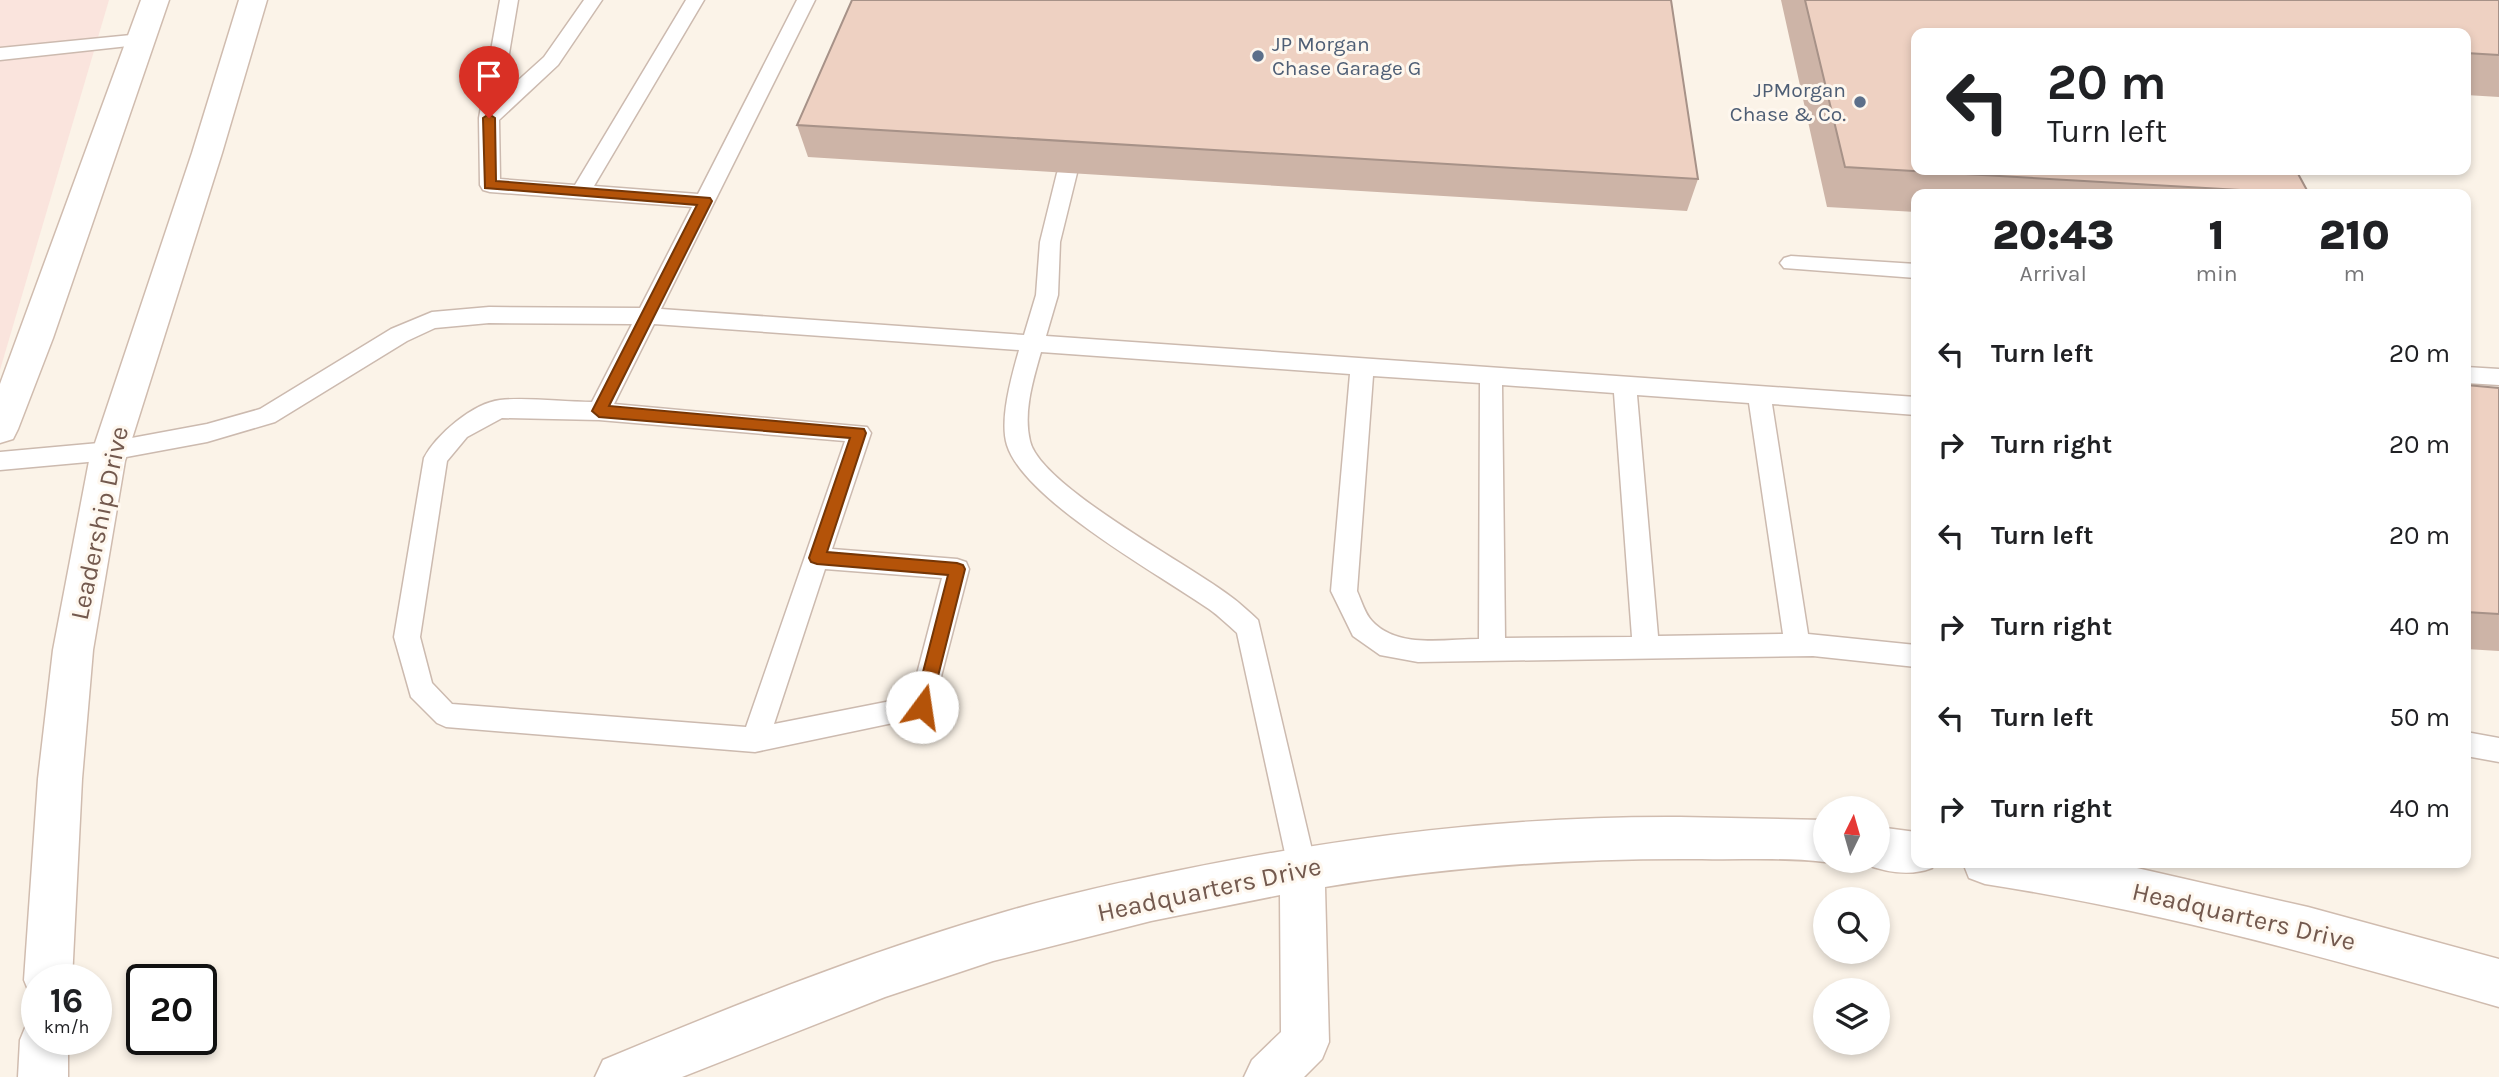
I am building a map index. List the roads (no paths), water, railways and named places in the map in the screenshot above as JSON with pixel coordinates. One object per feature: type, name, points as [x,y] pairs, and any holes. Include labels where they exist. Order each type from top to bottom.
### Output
[{"type":"street","points":[[0,429],[36,338],[155,0]]},
{"type":"street","name":"Leadership Drive","points":[[49,964],[60,779],[73,650],[110,451],[207,153],[253,0]]},
{"type":"street","name":"Headquarters Drive","points":[[620,1077],[895,971],[1047,923],[1302,867],[1481,845],[1583,840],[1813,840]]},
{"type":"street","points":[[1890,850],[1911,852]]},
{"type":"street","points":[[1269,1077],[1305,1042],[1302,867]]},
{"type":"street","name":"Headquarters Drive","points":[[2025,868],[2057,872],[2323,933],[2499,983]]},
{"type":"street","points":[[43,1077],[44,1055]]},
{"type":"lane","points":[[509,0],[489,118],[490,185],[705,201]]},
{"type":"lane","points":[[489,118],[551,61],[593,0]]},
{"type":"lane","points":[[582,190],[695,0]]},
{"type":"lane","points":[[599,411],[806,0]]},
{"type":"lane","points":[[0,54],[141,40]]},
{"type":"lane","points":[[1067,173],[1050,242],[1047,295],[1018,392],[1018,444],[1043,480],[1096,521],[1221,603],[1249,628],[1302,867]]},
{"type":"lane","points":[[1791,263],[1911,271]]},
{"type":"lane","points":[[0,461],[110,451],[207,433],[267,416],[399,335],[432,320],[489,315],[648,316],[1911,406]]},
{"type":"lane","points":[[1362,368],[1343,591],[1362,628],[1389,647],[1418,651],[1797,645],[1911,656]]},
{"type":"lane","points":[[2471,375],[2499,377]]},
{"type":"lane","points":[[1491,377],[1492,649]]},
{"type":"lane","points":[[1625,387],[1646,646]]},
{"type":"lane","points":[[1759,396],[1797,645]]},
{"type":"lane","points":[[755,740],[859,433],[599,411],[499,410],[459,431],[436,458],[407,637],[420,689],[446,715],[755,740],[922,707],[957,569],[817,558]]},
{"type":"lane","points":[[2471,745],[2499,750]]},
{"type":"place","name":"JP Morgan Chase Garage G","points":[[1258,56]]},
{"type":"place","name":"JPMorgan Chase & Co.","points":[[1860,102]]}]
